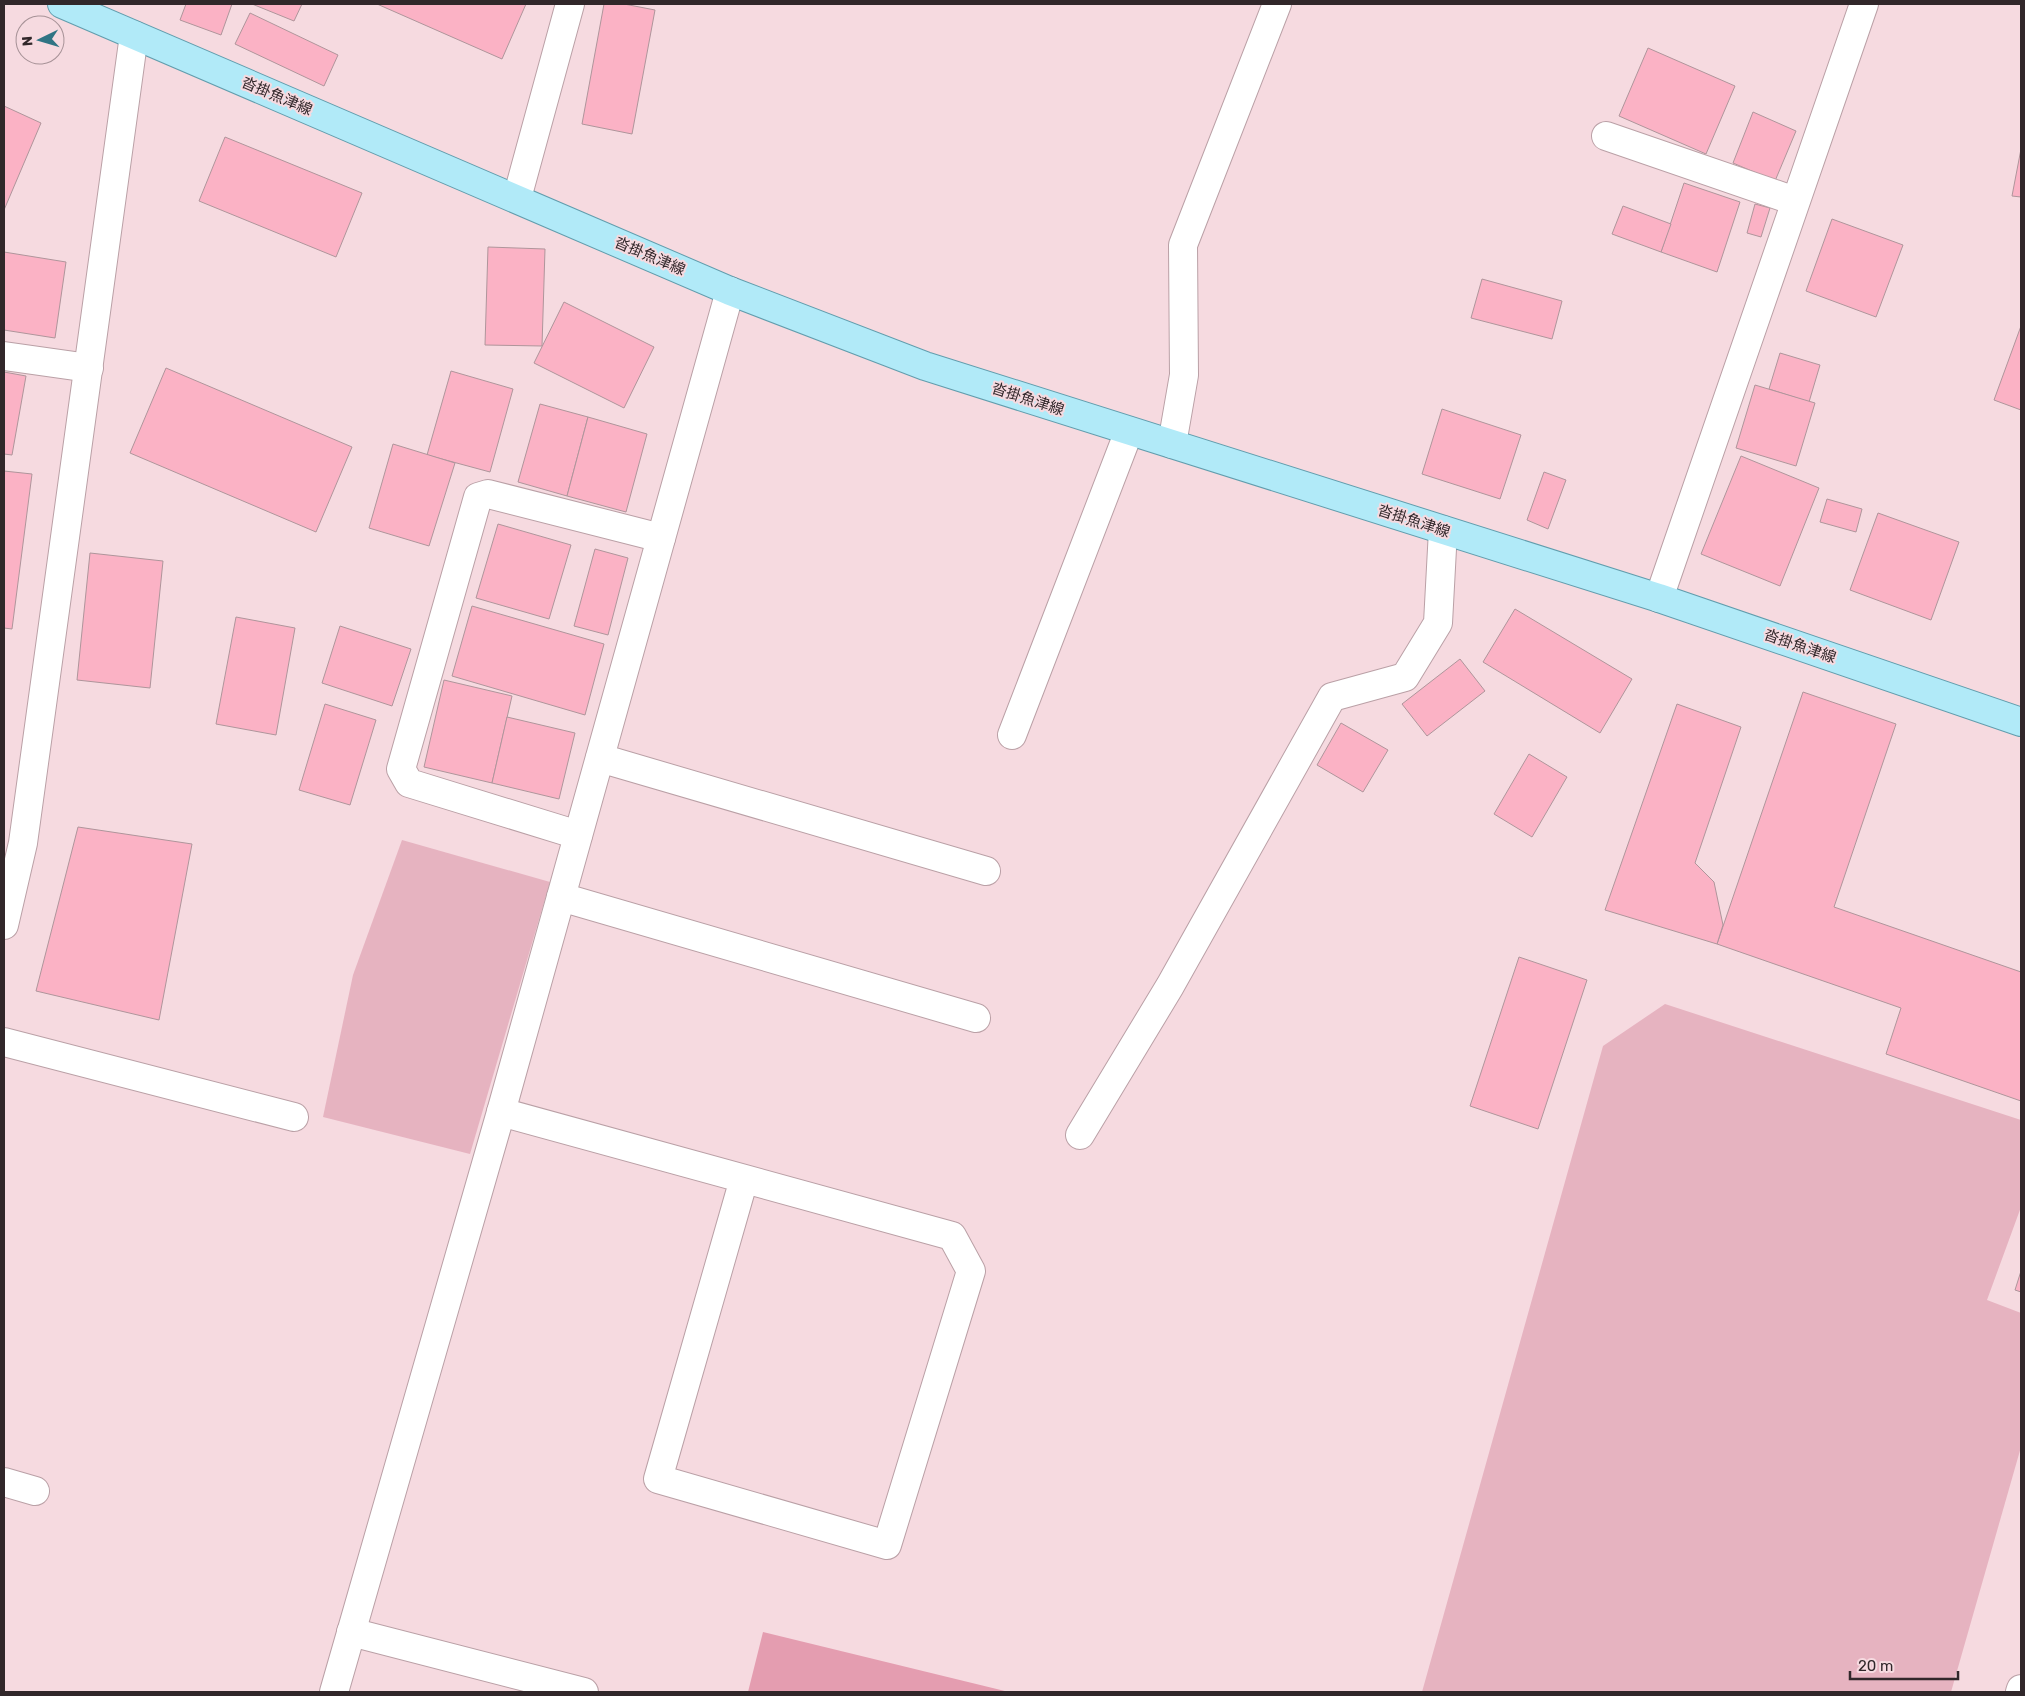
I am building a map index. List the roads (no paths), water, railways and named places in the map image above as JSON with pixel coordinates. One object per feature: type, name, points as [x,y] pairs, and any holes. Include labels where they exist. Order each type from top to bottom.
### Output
[{"type":"main road","name":"沓掛魚津線","points":[[62,4],[730,291],[925,366],[1659,598],[2021,722]]},
{"type":"street","points":[[517,198],[570,4]]},
{"type":"street","points":[[1172,444],[1184,375],[1182,245],[1277,4]]},
{"type":"street","points":[[1659,598],[1864,4]]},
{"type":"street","points":[[4,925],[23,843],[134,35]]},
{"type":"street","points":[[1606,136],[1795,202]]},
{"type":"street","points":[[334,1692],[501,1112],[730,291]]},
{"type":"street","points":[[4,356],[89,368]]},
{"type":"street","points":[[1012,735],[1129,431]]},
{"type":"street","points":[[578,835],[409,783],[401,768],[478,497],[488,494],[661,538]]},
{"type":"street","points":[[1080,1135],[1170,986],[1332,697],[1405,677],[1438,623],[1443,530]]},
{"type":"street","points":[[600,758],[986,871]]},
{"type":"street","points":[[561,897],[976,1018]]},
{"type":"street","points":[[4,1042],[294,1117]]},
{"type":"street","points":[[501,1112],[952,1236],[971,1271],[887,1545],[658,1479],[744,1179]]},
{"type":"street","points":[[4,1482],[35,1491]]},
{"type":"street","points":[[351,1632],[584,1692]]}]
